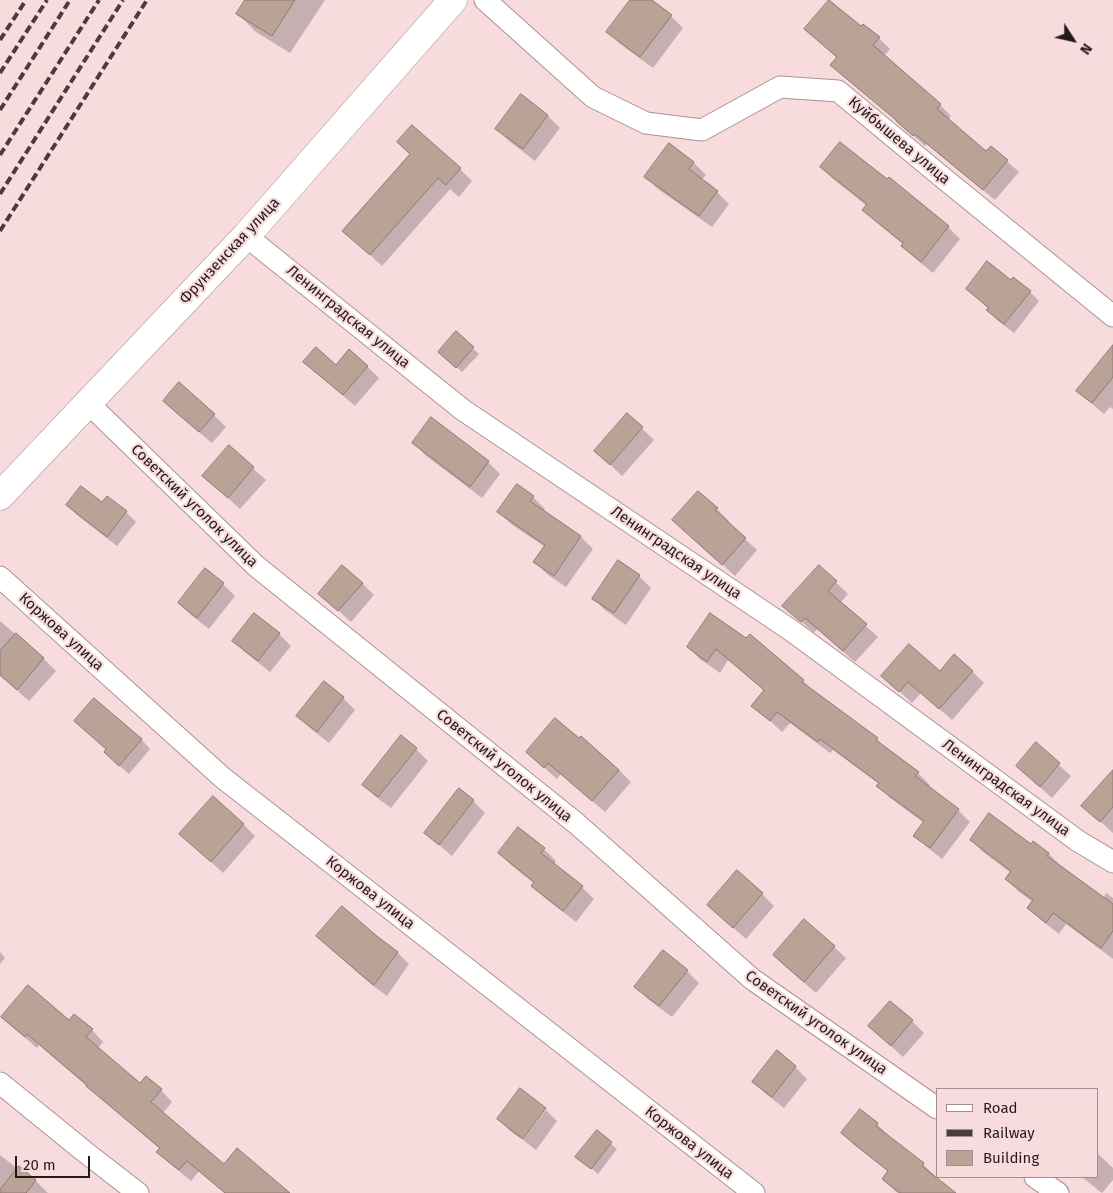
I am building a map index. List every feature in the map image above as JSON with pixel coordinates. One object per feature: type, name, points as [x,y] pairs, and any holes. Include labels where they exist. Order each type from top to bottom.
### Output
[{"type":"street","name":"Фрунзенская улица","points":[[0,496],[246,236],[453,0]]},
{"type":"street","name":"Куйбышева улица","points":[[485,0],[593,97],[646,123],[702,130],[780,87],[838,92],[1113,316]]},
{"type":"street","name":"Ленинградская улица","points":[[246,236],[463,410],[792,631],[1078,841],[1113,862]]},
{"type":"street","name":"Советский уголок улица","points":[[88,403],[256,566],[576,824],[752,979],[936,1107]]},
{"type":"street","name":"Коржова улица","points":[[0,577],[223,778],[754,1193]]},
{"type":"street","points":[[0,1083],[138,1193]]},
{"type":"street","points":[[1036,1178],[1058,1193]]},
{"type":"building","points":[[245,0],[295,0],[272,36],[236,14]]},
{"type":"building","points":[[630,0],[652,0],[672,15],[640,57],[606,32]]},
{"type":"building","points":[[829,0],[861,26],[863,24],[880,37],[873,45],[941,104],[937,109],[986,151],[991,146],[1008,160],[983,190],[915,134],[913,136],[830,65],[837,57],[804,29]]},
{"type":"building","points":[[521,94],[548,115],[523,149],[495,129]]},
{"type":"building","points":[[412,125],[461,168],[446,185],[438,178],[370,255],[342,231],[410,154],[397,142]]},
{"type":"building","points":[[840,142],[887,179],[889,177],[949,226],[921,262],[901,246],[903,243],[862,210],[867,204],[820,167]]},
{"type":"building","points":[[669,143],[694,162],[689,169],[718,191],[699,216],[644,177]]},
{"type":"building","points":[[987,261],[1011,280],[1013,277],[1031,291],[1004,324],[986,310],[989,308],[966,289]]},
{"type":"building","points":[[456,331],[474,347],[456,368],[438,352]]},
{"type":"building","points":[[1113,345],[1113,377],[1092,403],[1076,391]]},
{"type":"building","points":[[316,347],[336,365],[349,349],[368,366],[343,395],[303,362]]},
{"type":"building","points":[[179,382],[215,414],[199,432],[163,401]]},
{"type":"building","points":[[627,413],[643,427],[610,465],[594,451]]},
{"type":"building","points":[[431,417],[489,461],[470,487],[412,443]]},
{"type":"building","points":[[229,445],[254,467],[228,498],[202,476]]},
{"type":"building","points":[[517,484],[534,496],[530,501],[581,536],[554,576],[533,562],[545,545],[497,512]]},
{"type":"building","points":[[81,486],[102,502],[107,496],[127,511],[107,537],[66,505]]},
{"type":"building","points":[[698,491],[718,508],[715,510],[746,538],[722,565],[672,520]]},
{"type":"building","points":[[618,560],[640,575],[614,613],[592,599]]},
{"type":"building","points":[[342,565],[363,583],[338,611],[318,594]]},
{"type":"building","points":[[819,565],[837,581],[828,591],[867,624],[843,651],[805,618],[801,622],[782,606]]},
{"type":"building","points":[[205,568],[224,583],[197,618],[178,603]]},
{"type":"building","points":[[254,613],[280,633],[258,661],[232,641]]},
{"type":"building","points":[[710,613],[746,638],[750,634],[804,680],[802,682],[878,738],[876,740],[919,772],[915,776],[959,809],[930,848],[913,836],[924,821],[876,786],[879,783],[820,739],[818,742],[777,712],[770,721],[751,706],[764,690],[716,649],[707,662],[687,647]]},
{"type":"building","points":[[16,633],[44,658],[17,690],[0,675],[0,651]]},
{"type":"building","points":[[909,644],[940,671],[954,654],[973,671],[939,709],[908,682],[899,692],[881,676]]},
{"type":"building","points":[[324,681],[344,697],[317,732],[296,716]]},
{"type":"building","points":[[94,698],[142,739],[119,766],[104,752],[106,749],[74,721]]},
{"type":"building","points":[[555,718],[579,738],[581,736],[619,770],[592,801],[548,763],[544,768],[526,752]]},
{"type":"building","points":[[401,735],[417,748],[378,797],[362,785]]},
{"type":"building","points":[[1036,742],[1060,763],[1040,787],[1016,766]]},
{"type":"building","points":[[1113,770],[1113,807],[1100,822],[1081,806]]},
{"type":"building","points":[[459,788],[474,800],[439,845],[424,833]]},
{"type":"building","points":[[213,796],[244,824],[211,862],[179,834]]},
{"type":"building","points":[[989,813],[1031,844],[1033,841],[1049,853],[1047,856],[1113,904],[1113,931],[1101,948],[1053,913],[1046,923],[1027,908],[1033,900],[1005,879],[1011,871],[970,840]]},
{"type":"building","points":[[518,827],[545,848],[541,853],[583,886],[563,911],[531,886],[534,882],[498,853]]},
{"type":"building","points":[[737,870],[763,893],[733,928],[707,905]]},
{"type":"building","points":[[342,906],[398,952],[374,985],[316,936]]},
{"type":"building","points":[[804,919],[835,946],[804,982],[773,955]]},
{"type":"building","points":[[663,950],[688,970],[659,1006],[634,987]]},
{"type":"building","points":[[28,985],[69,1020],[74,1014],[93,1029],[86,1037],[140,1083],[146,1076],[162,1089],[151,1102],[224,1164],[237,1148],[290,1193],[225,1193],[187,1161],[179,1170],[156,1152],[160,1148],[27,1034],[25,1037],[1,1017]]},
{"type":"building","points":[[890,1001],[913,1020],[891,1046],[868,1026]]},
{"type":"building","points":[[777,1050],[796,1066],[772,1097],[752,1082]]},
{"type":"building","points":[[520,1088],[546,1108],[523,1139],[497,1119]]},
{"type":"building","points":[[860,1109],[878,1123],[876,1126],[924,1163],[922,1166],[956,1193],[900,1193],[882,1179],[888,1171],[841,1133]]},
{"type":"building","points":[[597,1130],[612,1142],[591,1169],[575,1157]]},
{"type":"building","points":[[19,1166],[36,1180],[26,1193],[0,1193],[0,1190]]},
{"type":"railway","points":[[0,40],[26,0]]},
{"type":"railway","points":[[0,73],[47,0]]},
{"type":"railway","points":[[0,110],[70,0]]},
{"type":"railway","points":[[0,155],[99,0]]},
{"type":"railway","points":[[0,194],[123,0]]},
{"type":"railway","points":[[0,231],[147,0]]}]
